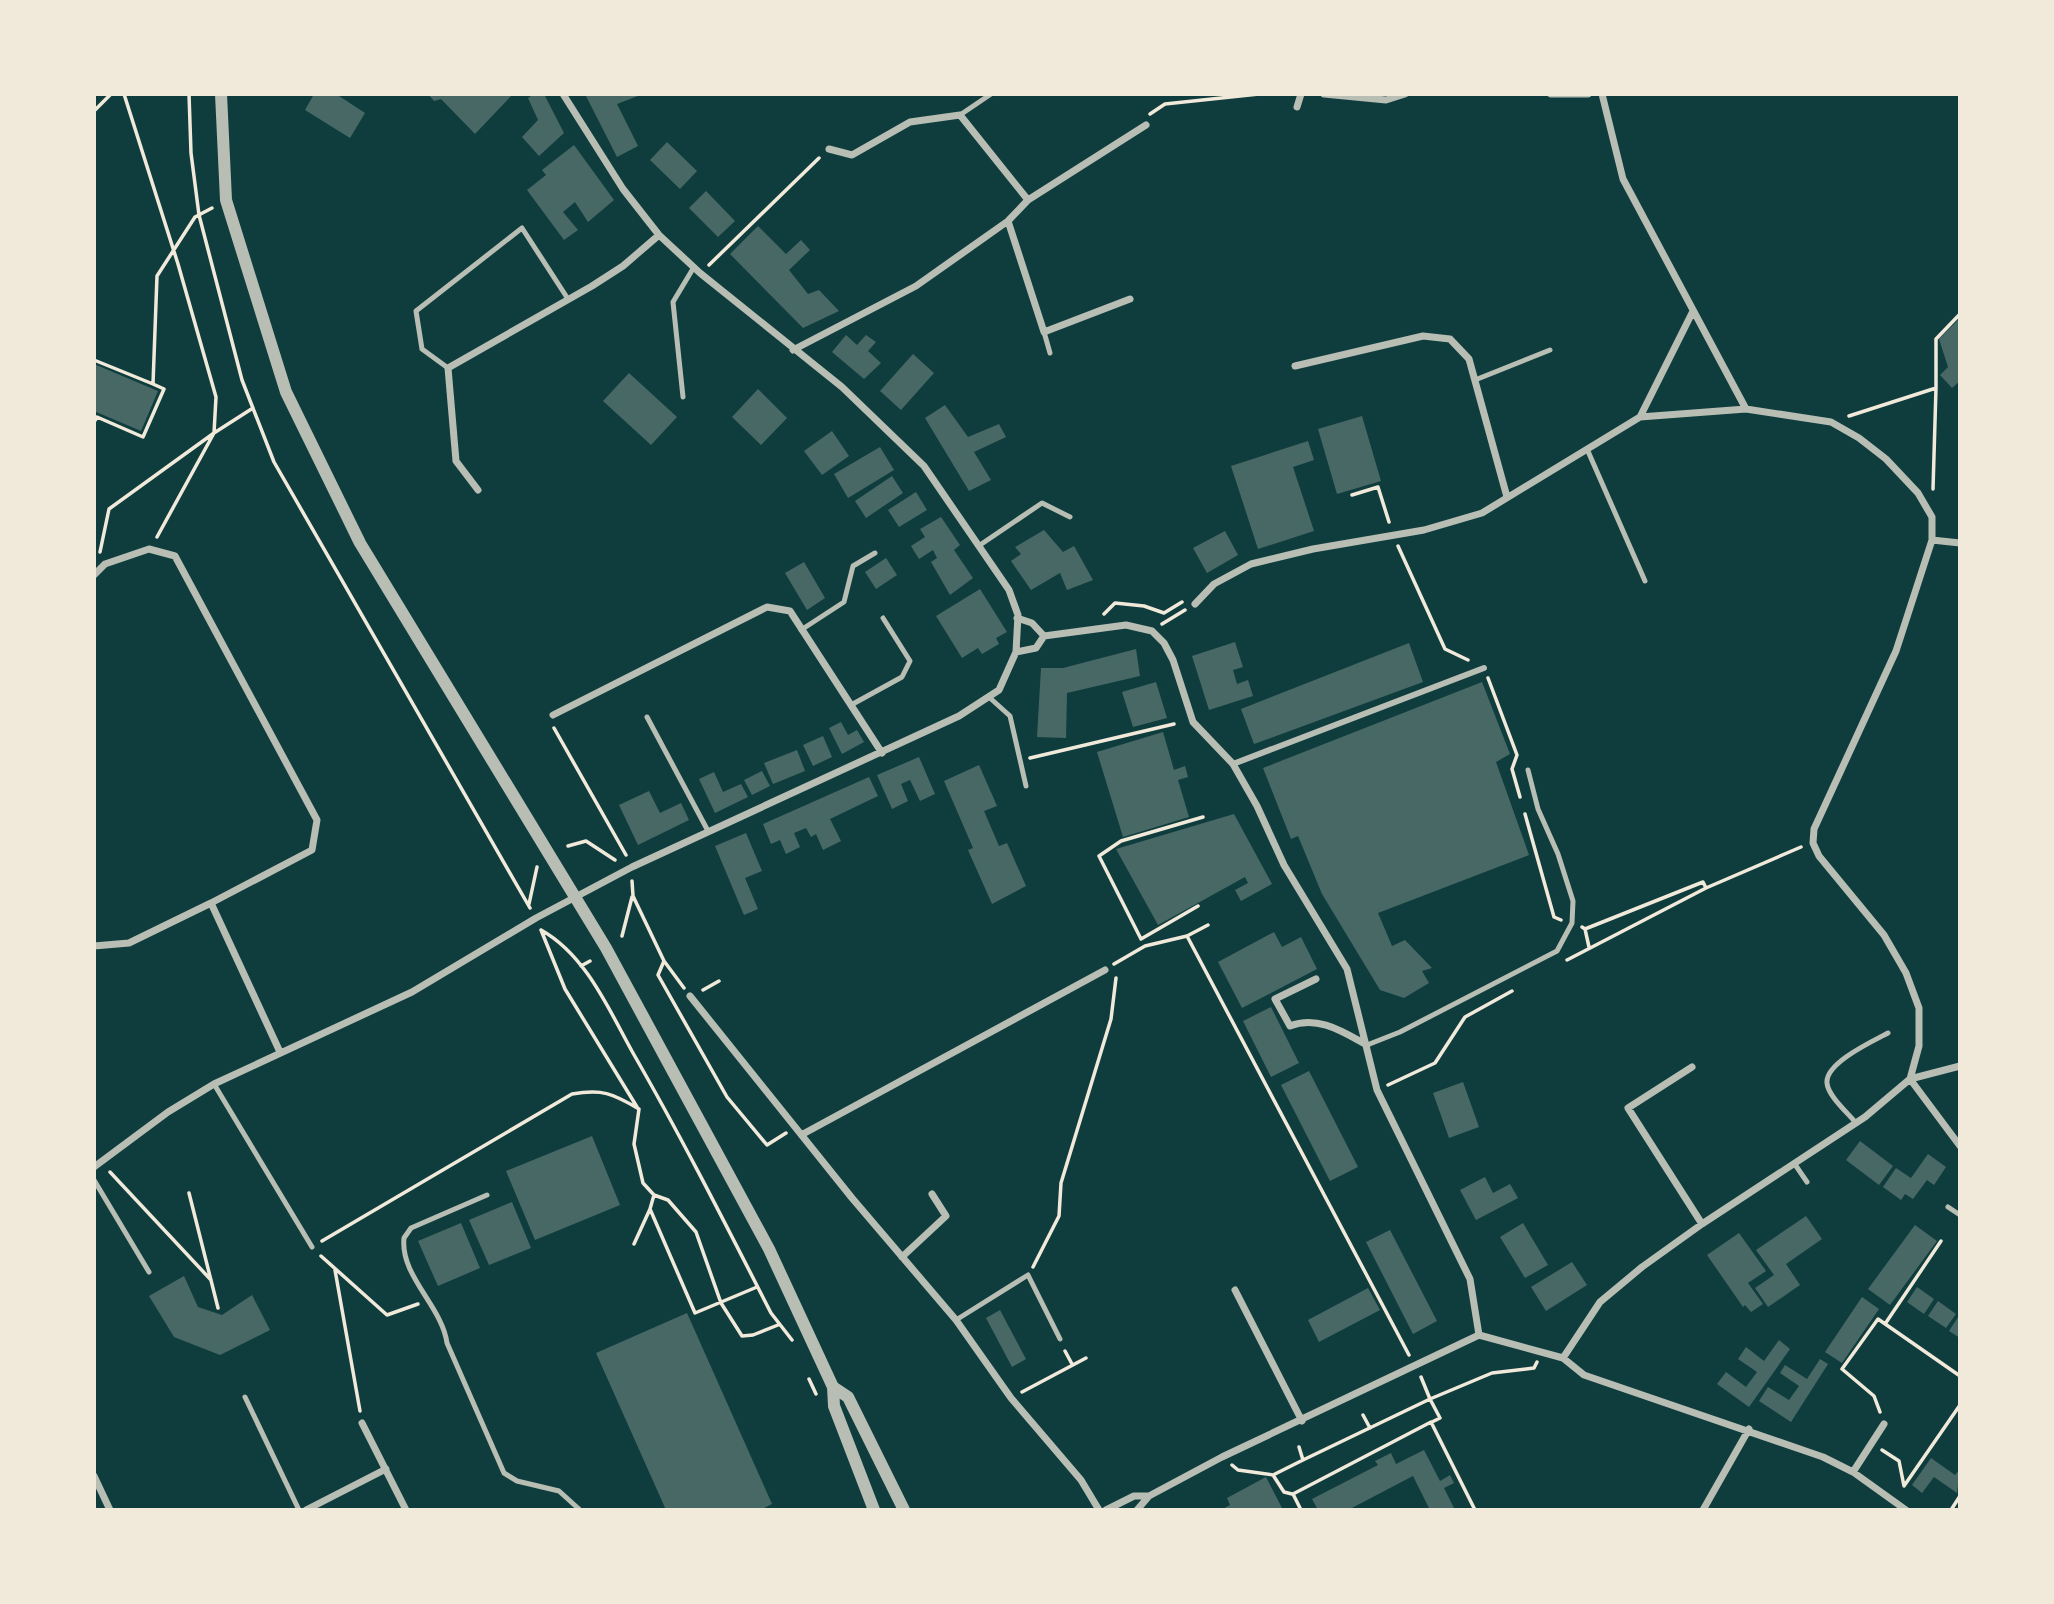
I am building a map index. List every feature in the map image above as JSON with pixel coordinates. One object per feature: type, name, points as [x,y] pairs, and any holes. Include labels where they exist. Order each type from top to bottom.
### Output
[{"type":"street","points":[[220,94],[226,200],[286,392],[360,542],[578,898],[769,1249],[834,1387],[834,1406],[874,1510]]},
{"type":"street","points":[[98,1164],[168,1112],[214,1084],[412,992],[536,918],[708,831],[882,753],[990,698],[999,690],[1016,652],[1017,618],[1009,590],[924,466],[842,387],[793,350],[659,235],[623,189],[563,94]]},
{"type":"street","points":[[1297,107],[1301,94]]},
{"type":"street","points":[[1324,94],[1386,100],[1405,94]]},
{"type":"street","points":[[1551,94],[1588,94]]},
{"type":"street","points":[[1602,94],[1623,179],[1746,408]]},
{"type":"street","points":[[829,149],[852,155],[911,121],[960,115],[1028,200]]},
{"type":"street","points":[[793,350],[916,286],[1008,220],[1028,200],[1146,125]]},
{"type":"street","points":[[1008,220],[1044,332],[1129,299]]},
{"type":"street","points":[[478,490],[456,461],[448,368],[624,266],[659,235]]},
{"type":"street","points":[[1640,417],[1693,311]]},
{"type":"street","points":[[1295,366],[1423,336],[1450,339],[1469,359],[1507,497]]},
{"type":"street","points":[[1195,604],[1214,584],[1251,564],[1313,549],[1394,536],[1482,513],[1640,417],[1746,408],[1831,422],[1859,438],[1886,459],[1918,493],[1932,517],[1932,540],[1896,651],[1814,829],[1813,843],[1819,856],[1884,935],[1906,973],[1919,1008],[1919,1046],[1910,1079]]},
{"type":"street","points":[[1932,540],[1959,543]]},
{"type":"street","points":[[94,575],[105,564],[149,549],[175,556],[317,820],[312,850],[211,904],[129,943],[94,946]]},
{"type":"street","points":[[553,715],[767,607],[790,611],[882,753]]},
{"type":"street","points":[[1017,618],[1032,623],[1044,636]]},
{"type":"street","points":[[1016,652],[1036,648],[1044,636],[1126,625],[1152,631],[1173,660],[1193,722],[1233,764],[1284,864],[1347,969],[1377,1090],[1470,1279],[1479,1335]]},
{"type":"street","points":[[1233,764],[1484,668]]},
{"type":"street","points":[[211,904],[280,1052]]},
{"type":"street","points":[[803,1134],[1105,970]]},
{"type":"street","points":[[1316,979],[1275,999],[1290,1026],[1315,1022],[1336,1028],[1367,1045]]},
{"type":"street","points":[[690,996],[956,1320],[1011,1398],[1081,1480],[1099,1510]]},
{"type":"street","points":[[1563,1358],[1600,1302],[1702,1224],[1856,1123],[1910,1079],[1959,1066]]},
{"type":"street","points":[[1692,1067],[1628,1108],[1702,1224]]},
{"type":"street","points":[[1910,1079],[1959,1146]]},
{"type":"street","points":[[902,1257],[946,1216],[932,1194]]},
{"type":"street","points":[[1235,1290],[1302,1421]]},
{"type":"street","points":[[1137,1510],[1149,1496],[1222,1457],[1479,1335],[1563,1358],[1584,1376],[1749,1429],[1823,1457],[1853,1472],[1906,1510]]},
{"type":"street","points":[[834,1387],[848,1397],[904,1510]]},
{"type":"street","points":[[362,1423],[406,1510]]},
{"type":"street","points":[[1853,1472],[1884,1424]]},
{"type":"street","points":[[1703,1510],[1749,1429]]},
{"type":"street","points":[[306,1510],[386,1469]]},
{"type":"street","points":[[94,1476],[110,1510]]},
{"type":"street","points":[[1106,1510],[1134,1496],[1149,1496]]},
{"type":"lane","points":[[960,115],[991,94]]},
{"type":"lane","points":[[448,368],[422,349],[416,311],[522,228],[568,299]]},
{"type":"lane","points":[[683,397],[673,302],[697,270]]},
{"type":"lane","points":[[1044,332],[1051,353]]},
{"type":"lane","points":[[1475,380],[1550,350]]},
{"type":"lane","points":[[1587,449],[1645,582]]},
{"type":"lane","points":[[980,545],[1042,503],[1070,517]]},
{"type":"lane","points":[[801,630],[844,602],[853,566],[875,553]]},
{"type":"lane","points":[[851,705],[902,677],[910,661],[883,618]]},
{"type":"lane","points":[[990,698],[1010,716],[1026,786]]},
{"type":"lane","points":[[647,717],[708,831]]},
{"type":"lane","points":[[1367,1045],[1400,1032],[1557,951],[1572,923],[1573,901],[1558,854],[1538,808],[1528,770]]},
{"type":"lane","points":[[1856,1123],[1831,1092],[1827,1083],[1829,1071],[1888,1033]]},
{"type":"lane","points":[[214,1084],[312,1247]]},
{"type":"lane","points":[[1794,1163],[1807,1182]]},
{"type":"lane","points":[[94,1180],[149,1272]]},
{"type":"lane","points":[[487,1195],[406,1232],[405,1250],[444,1326],[447,1343],[504,1474],[517,1481],[559,1492],[580,1510]]},
{"type":"lane","points":[[1948,1207],[1959,1215]]},
{"type":"lane","points":[[956,1320],[1028,1275],[1060,1339]]},
{"type":"lane","points":[[245,1398],[299,1510]]},
{"type":"path","points":[[94,111],[111,94]]},
{"type":"path","points":[[124,94],[174,249],[216,397],[214,433],[172,515],[149,549]]},
{"type":"path","points":[[1146,125],[1149,114],[1165,104],[1259,94]]},
{"type":"path","points":[[697,270],[829,149]]},
{"type":"path","points":[[153,384],[157,276],[195,217],[226,200]]},
{"type":"path","points":[[1932,517],[1936,339],[1959,314]]},
{"type":"path","points":[[94,360],[164,389],[143,436],[97,417],[94,422]]},
{"type":"path","points":[[1831,422],[1936,388]]},
{"type":"path","points":[[105,564],[99,549],[109,509],[253,408]]},
{"type":"path","points":[[1352,495],[1377,487],[1394,536],[1445,649],[1484,668],[1517,755],[1512,769],[1554,917],[1585,929],[1703,882],[1706,888]]},
{"type":"path","points":[[1091,628],[1115,603],[1144,606],[1164,613],[1190,597],[1195,604],[1152,631]]},
{"type":"path","points":[[553,715],[554,728],[628,860]]},
{"type":"path","points":[[1021,760],[1174,723]]},
{"type":"path","points":[[1144,946],[1100,856],[1121,841],[1203,817]]},
{"type":"path","points":[[568,846],[586,841],[623,864]]},
{"type":"path","points":[[1555,966],[1706,888],[1813,843]]},
{"type":"path","points":[[529,906],[538,865]]},
{"type":"path","points":[[622,936],[633,896]]},
{"type":"path","points":[[1141,939],[1198,906]]},
{"type":"path","points":[[1105,970],[1144,946],[1187,936],[1208,925]]},
{"type":"path","points":[[541,929],[581,966],[656,1093],[778,1325],[753,1335],[742,1336],[721,1303],[696,1232],[668,1200],[654,1195],[643,1183],[634,1144],[639,1109],[565,989],[541,929]]},
{"type":"path","points":[[1585,929],[1589,947]]},
{"type":"path","points":[[1187,936],[1415,1365],[1440,1418],[1293,1494],[1284,1492],[1273,1475]]},
{"type":"path","points":[[581,966],[590,961]]},
{"type":"path","points":[[1028,1275],[1059,1216],[1061,1183],[1111,1019],[1119,962]]},
{"type":"path","points":[[1377,1090],[1436,1063],[1465,1017],[1521,985]]},
{"type":"path","points":[[429,1300],[387,1315],[312,1247],[572,1094],[598,1090],[619,1097],[639,1109]]},
{"type":"path","points":[[98,1164],[211,1280]]},
{"type":"path","points":[[189,1193],[218,1307]]},
{"type":"path","points":[[634,1244],[654,1195]]},
{"type":"path","points":[[650,1209],[695,1313],[757,1287]]},
{"type":"path","points":[[1885,1324],[1941,1241]]},
{"type":"path","points":[[335,1269],[362,1423]]},
{"type":"path","points":[[1884,1424],[1874,1396],[1842,1369],[1878,1320],[1959,1376]]},
{"type":"path","points":[[1222,1457],[1238,1470],[1273,1475],[1430,1399],[1492,1373],[1534,1368],[1541,1354]]},
{"type":"path","points":[[1011,1398],[1086,1358]]},
{"type":"path","points":[[1871,1443],[1899,1461],[1904,1486],[1959,1405]]},
{"type":"path","points":[[1363,1415],[1370,1429]]},
{"type":"path","points":[[1431,1422],[1475,1510]]},
{"type":"path","points":[[1299,1447],[1303,1460]]},
{"type":"path","points":[[1293,1494],[1301,1510]]},
{"type":"path","points":[[1951,1510],[1959,1496]]},
{"type":"building","points":[[314,94],[336,94],[365,113],[350,138],[305,110]]},
{"type":"building","points":[[428,94],[513,94],[475,134],[441,99],[434,101]]},
{"type":"building","points":[[534,94],[544,94],[564,133],[539,156],[522,137],[538,120],[528,98]]},
{"type":"building","points":[[585,94],[643,94],[617,104],[638,146],[617,157]]},
{"type":"building","points":[[667,142],[697,171],[680,189],[650,160]]},
{"type":"building","points":[[574,145],[614,200],[588,222],[575,202],[563,212],[578,230],[564,240],[527,190],[546,175],[542,170]]},
{"type":"building","points":[[706,191],[735,221],[718,237],[689,208]]},
{"type":"building","points":[[758,226],[786,254],[801,240],[810,250],[789,270],[808,294],[819,290],[839,311],[803,328],[730,254]]},
{"type":"building","points":[[1960,318],[1960,381],[1952,388],[1940,375],[1948,367],[1939,339]]},
{"type":"building","points":[[846,335],[857,345],[866,335],[876,342],[868,351],[881,363],[864,379],[832,352]]},
{"type":"building","points":[[913,354],[934,373],[901,410],[880,391]]},
{"type":"building","points":[[94,364],[158,391],[141,431],[94,411]]},
{"type":"building","points":[[629,373],[677,417],[651,445],[603,401]]},
{"type":"building","points":[[758,389],[787,418],[761,445],[732,417]]},
{"type":"building","points":[[945,405],[968,437],[999,424],[1006,437],[974,452],[991,480],[969,491],[925,418]]},
{"type":"building","points":[[1362,416],[1381,481],[1337,494],[1318,429]]},
{"type":"building","points":[[832,431],[849,456],[822,475],[804,451]]},
{"type":"building","points":[[1308,441],[1314,460],[1293,467],[1314,531],[1258,549],[1231,466]]},
{"type":"building","points":[[880,447],[894,470],[848,498],[834,474]]},
{"type":"building","points":[[892,476],[903,493],[866,518],[855,501]]},
{"type":"building","points":[[916,492],[927,510],[899,527],[888,510]]},
{"type":"building","points":[[941,517],[960,545],[954,550],[973,578],[950,595],[931,562],[937,558],[933,550],[919,559],[911,546],[925,537],[920,529]]},
{"type":"building","points":[[1044,530],[1063,552],[1074,546],[1093,580],[1067,590],[1060,573],[1031,590],[1011,561],[1021,554],[1015,547]]},
{"type":"building","points":[[1225,531],[1238,555],[1207,573],[1193,548]]},
{"type":"building","points":[[886,558],[897,575],[876,589],[865,572]]},
{"type":"building","points":[[804,562],[825,598],[807,610],[785,573]]},
{"type":"building","points":[[980,589],[1007,632],[996,638],[999,644],[982,654],[978,648],[962,658],[936,616]]},
{"type":"building","points":[[1235,642],[1243,667],[1233,670],[1237,684],[1248,680],[1253,696],[1209,710],[1192,656]]},
{"type":"building","points":[[1409,643],[1423,682],[1254,744],[1241,709]]},
{"type":"building","points":[[1136,649],[1140,676],[1067,693],[1066,738],[1037,737],[1041,668],[1063,668]]},
{"type":"building","points":[[1156,682],[1167,718],[1133,727],[1122,692]]},
{"type":"building","points":[[1482,682],[1510,754],[1496,762],[1529,855],[1378,913],[1392,946],[1405,940],[1432,968],[1422,971],[1429,983],[1404,998],[1380,990],[1322,894],[1298,836],[1291,839],[1263,768]]},
{"type":"building","points":[[841,722],[848,735],[857,730],[864,742],[842,754],[829,728]]},
{"type":"building","points":[[1163,732],[1174,770],[1185,766],[1188,777],[1178,780],[1189,817],[1123,837],[1097,752]]},
{"type":"building","points":[[823,736],[832,757],[813,766],[803,745]]},
{"type":"building","points":[[797,750],[805,771],[773,784],[764,763]]},
{"type":"building","points":[[919,757],[935,794],[920,801],[910,780],[901,784],[908,801],[892,809],[877,775]]},
{"type":"building","points":[[979,765],[997,806],[984,811],[999,846],[1007,843],[1026,886],[992,904],[968,850],[973,848],[944,781]]},
{"type":"building","points":[[762,771],[770,786],[752,795],[744,780]]},
{"type":"building","points":[[714,772],[723,792],[741,784],[748,797],[715,813],[699,779]]},
{"type":"building","points":[[869,777],[878,796],[830,819],[841,841],[823,850],[816,834],[811,837],[806,828],[794,833],[800,847],[786,854],[780,840],[771,844],[763,824]]},
{"type":"building","points":[[649,791],[660,813],[681,803],[689,820],[638,845],[619,805]]},
{"type":"building","points":[[1234,814],[1272,884],[1241,901],[1235,890],[1248,883],[1245,877],[1158,925],[1116,849]]},
{"type":"building","points":[[746,833],[762,871],[745,878],[758,909],[744,915],[715,846]]},
{"type":"building","points":[[1274,932],[1282,947],[1301,937],[1317,969],[1242,1008],[1218,962]]},
{"type":"building","points":[[1271,1007],[1299,1063],[1271,1077],[1243,1021]]},
{"type":"building","points":[[1309,1071],[1358,1167],[1330,1181],[1281,1085]]},
{"type":"building","points":[[1463,1082],[1479,1127],[1449,1138],[1433,1093]]},
{"type":"building","points":[[592,1136],[620,1205],[535,1240],[506,1171]]},
{"type":"building","points":[[1860,1141],[1893,1166],[1879,1185],[1846,1160]]},
{"type":"building","points":[[1928,1154],[1946,1167],[1934,1185],[1927,1180],[1913,1199],[1905,1194],[1901,1200],[1883,1187],[1896,1168],[1911,1178]]},
{"type":"building","points":[[1485,1177],[1493,1193],[1510,1184],[1518,1198],[1476,1220],[1460,1190]]},
{"type":"building","points":[[512,1202],[531,1248],[489,1265],[469,1220]]},
{"type":"building","points":[[1806,1216],[1822,1239],[1786,1264],[1800,1285],[1768,1307],[1755,1288],[1774,1275],[1756,1250]]},
{"type":"building","points":[[461,1223],[480,1268],[438,1286],[418,1241]]},
{"type":"building","points":[[1523,1223],[1548,1265],[1525,1278],[1500,1237]]},
{"type":"building","points":[[1915,1225],[1937,1241],[1890,1305],[1868,1289]]},
{"type":"building","points":[[1390,1230],[1437,1321],[1413,1334],[1366,1242]]},
{"type":"building","points":[[1739,1233],[1766,1271],[1748,1283],[1763,1304],[1751,1312],[1745,1305],[1743,1307],[1707,1255]]},
{"type":"building","points":[[1572,1262],[1587,1285],[1546,1311],[1531,1287]]},
{"type":"building","points":[[184,1276],[198,1307],[222,1315],[252,1295],[270,1330],[220,1355],[174,1337],[149,1296]]},
{"type":"building","points":[[1917,1287],[1934,1299],[1924,1314],[1907,1302]]},
{"type":"building","points":[[1368,1288],[1380,1310],[1319,1342],[1308,1320]]},
{"type":"building","points":[[1862,1297],[1879,1309],[1842,1363],[1825,1352]]},
{"type":"building","points":[[1938,1301],[1956,1314],[1946,1328],[1928,1316]]},
{"type":"building","points":[[1000,1310],[1026,1359],[1012,1367],[986,1318]]},
{"type":"building","points":[[687,1313],[772,1504],[760,1510],[666,1510],[596,1353]]},
{"type":"building","points":[[1960,1314],[1960,1338],[1949,1331]]},
{"type":"building","points":[[1779,1340],[1790,1349],[1749,1407],[1717,1384],[1726,1372],[1746,1387],[1757,1372],[1738,1359],[1746,1347],[1764,1361]]},
{"type":"building","points":[[1820,1359],[1828,1364],[1791,1422],[1759,1401],[1768,1387],[1789,1400],[1799,1386],[1780,1373],[1785,1365],[1807,1379]]},
{"type":"building","points":[[1424,1450],[1440,1481],[1450,1475],[1454,1483],[1444,1488],[1455,1510],[1430,1510],[1413,1476],[1348,1510],[1318,1510],[1312,1499],[1378,1465],[1375,1461],[1391,1453],[1396,1464]]},
{"type":"building","points":[[1931,1458],[1955,1475],[1960,1469],[1957,1493],[1934,1477],[1922,1493],[1912,1485]]},
{"type":"building","points":[[1266,1477],[1283,1510],[1221,1510],[1230,1505],[1227,1498]]}]
